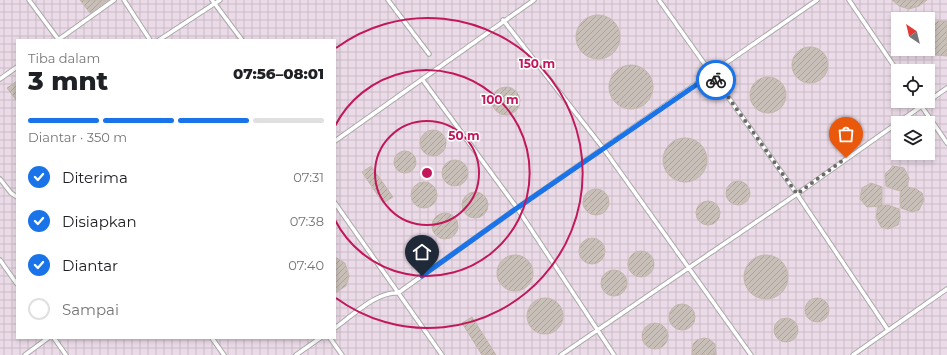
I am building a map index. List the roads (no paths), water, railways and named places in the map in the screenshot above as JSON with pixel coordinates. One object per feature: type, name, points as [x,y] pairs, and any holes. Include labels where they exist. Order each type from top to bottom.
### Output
[{"type":"lane","points":[[29,0],[57,39]]},
{"type":"lane","points":[[59,39],[114,0]]},
{"type":"lane","points":[[124,0],[149,39]]},
{"type":"lane","points":[[160,39],[214,2],[220,0]]},
{"type":"lane","points":[[388,0],[429,54]]},
{"type":"lane","points":[[336,140],[503,20],[534,0]]},
{"type":"lane","points":[[659,0],[797,194],[888,330]]},
{"type":"lane","points":[[336,327],[380,296],[391,292],[398,293],[517,208],[817,0]]},
{"type":"lane","points":[[849,0],[893,64]]},
{"type":"lane","points":[[214,2],[241,39]]},
{"type":"lane","points":[[503,20],[604,148],[751,355]]},
{"type":"lane","points":[[0,79],[16,68]]},
{"type":"lane","points":[[422,79],[517,208],[614,355]]},
{"type":"lane","points":[[935,96],[947,88]]},
{"type":"lane","points":[[561,355],[797,194],[918,108]]},
{"type":"lane","points":[[922,108],[947,143]]},
{"type":"lane","points":[[0,179],[11,193],[16,196]]},
{"type":"lane","points":[[336,204],[442,355]]},
{"type":"lane","points":[[0,260],[16,283]]},
{"type":"lane","points":[[853,355],[947,289]]},
{"type":"lane","points":[[25,355],[47,339]]},
{"type":"lane","points":[[55,339],[66,355]]},
{"type":"lane","points":[[213,339],[224,355]]},
{"type":"lane","points":[[296,355],[319,339]]},
{"type":"lane","points":[[331,339],[342,355]]}]
